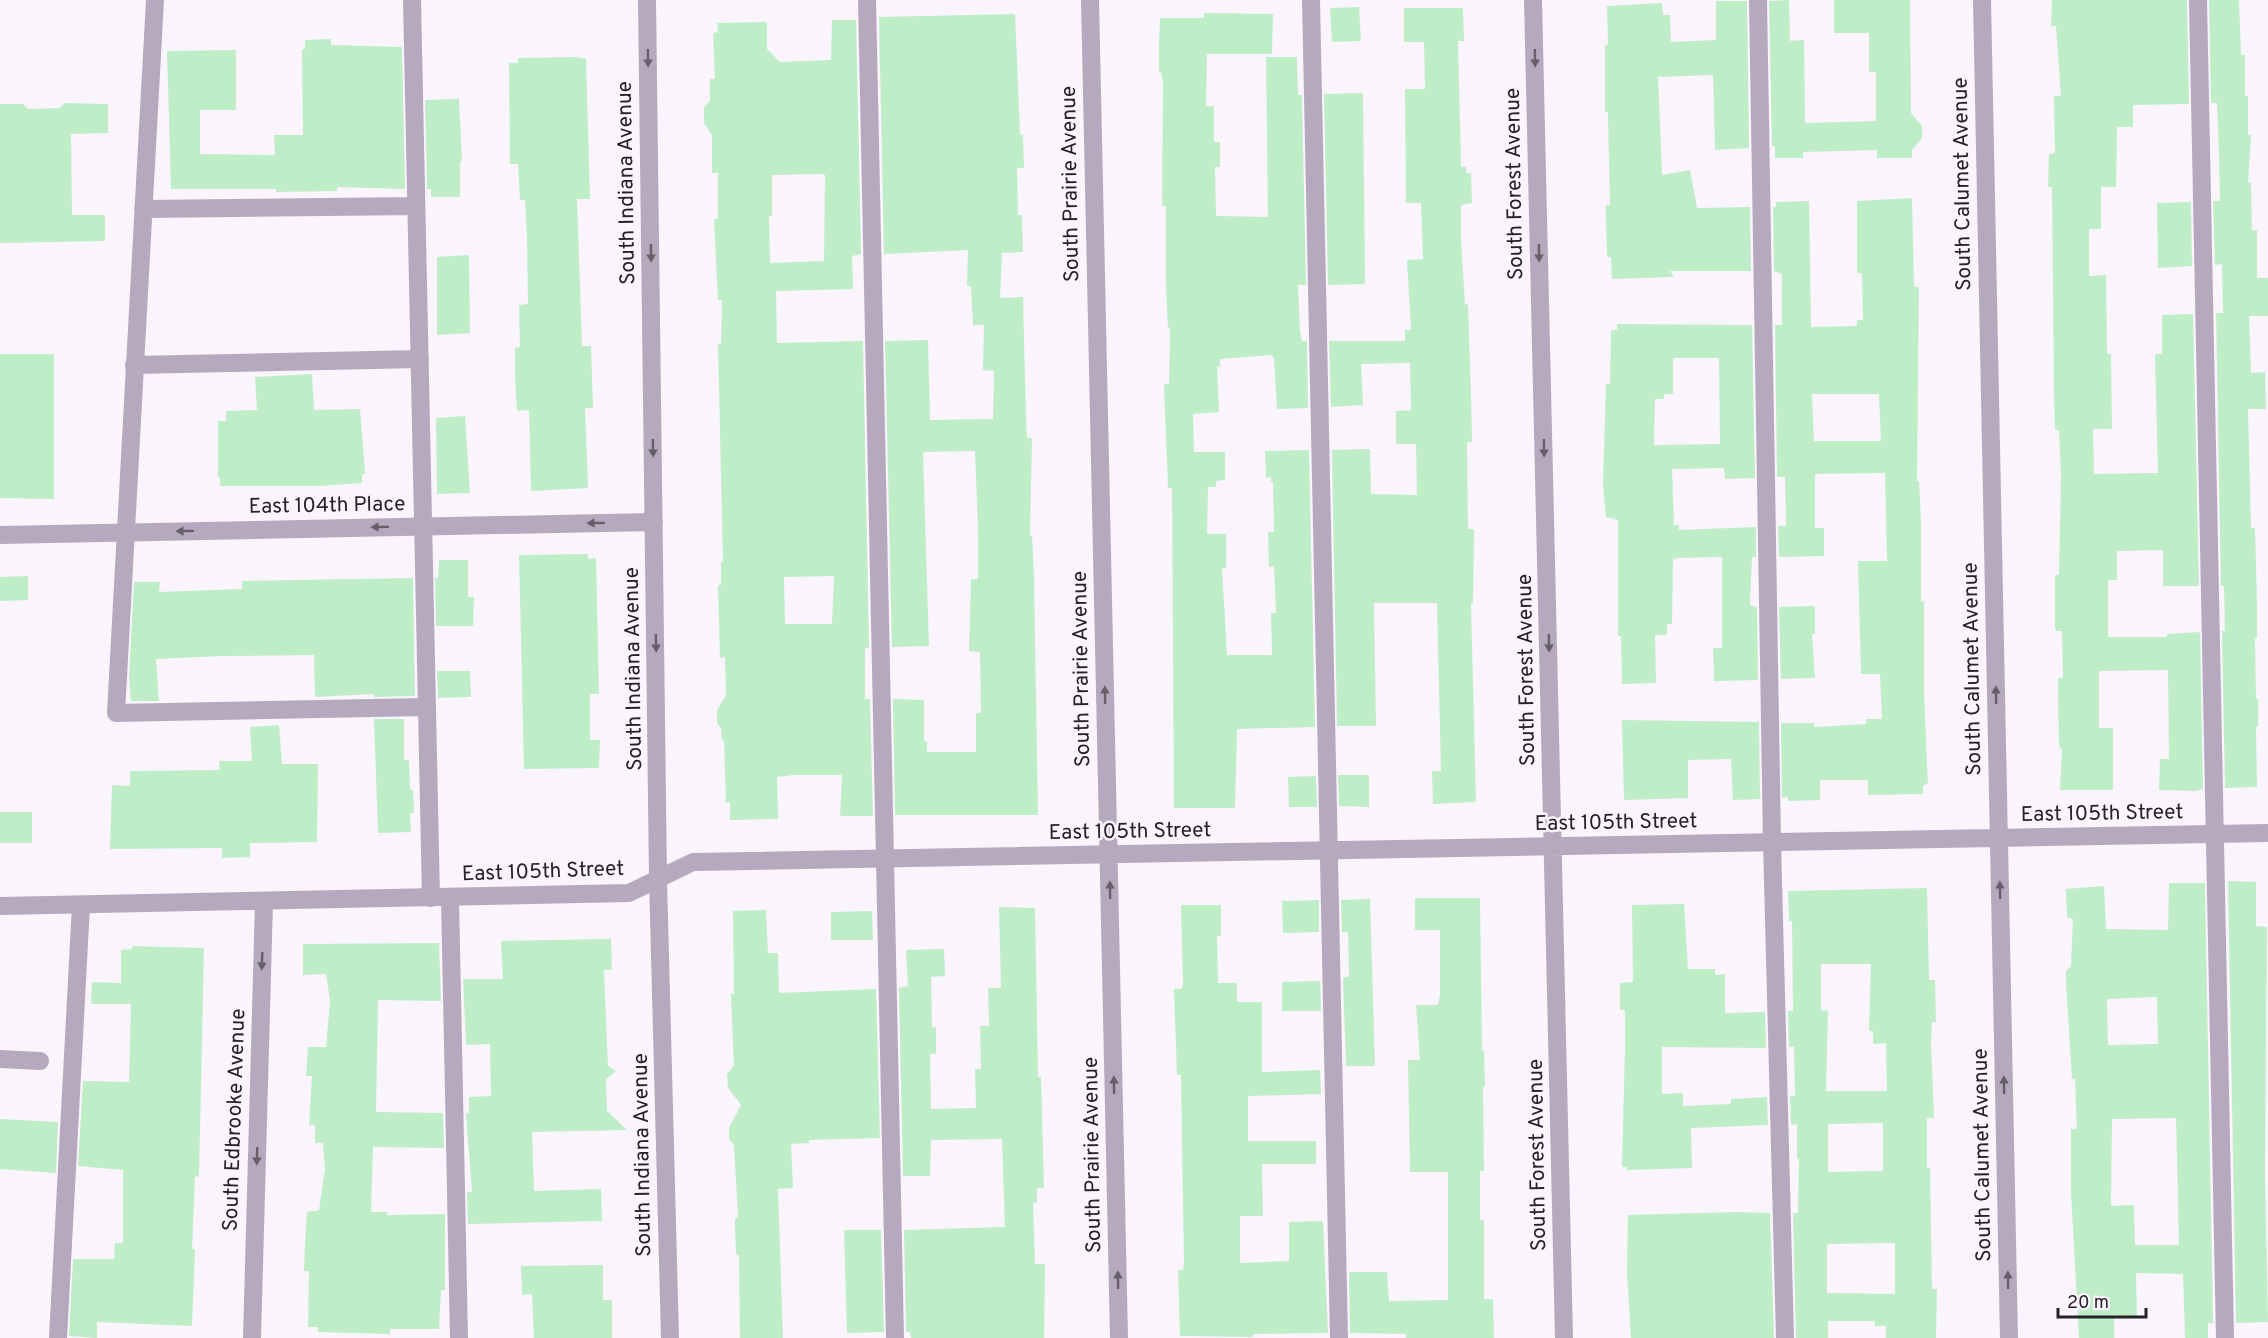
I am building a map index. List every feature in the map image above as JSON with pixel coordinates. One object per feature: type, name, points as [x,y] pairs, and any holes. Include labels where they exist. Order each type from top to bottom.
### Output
[{"type":"street","points":[[155,0],[124,533],[116,713],[427,707]]},
{"type":"street","points":[[412,0],[431,898]]},
{"type":"street","name":"South Indiana Avenue","points":[[647,0],[658,879],[670,1338]]},
{"type":"street","points":[[867,0],[895,1338]]},
{"type":"street","name":"South Prairie Avenue","points":[[1090,0],[1119,1338]]},
{"type":"street","points":[[1311,0],[1339,1338]]},
{"type":"street","name":"South Forest Avenue","points":[[1533,0],[1564,1338]]},
{"type":"street","points":[[1758,0],[1772,843],[1785,1338]]},
{"type":"street","name":"South Calumet Avenue","points":[[1982,0],[2009,1338]]},
{"type":"street","points":[[2198,0],[2225,1338]]},
{"type":"street","points":[[143,209],[416,206]]},
{"type":"street","points":[[134,365],[420,359]]},
{"type":"street","name":"East 104th Place","points":[[0,535],[654,522]]},
{"type":"street","name":"East 105th Street","points":[[0,906],[629,893],[693,862],[2268,833]]},
{"type":"street","points":[[450,898],[459,1338]]},
{"type":"street","name":"South Edbrooke Avenue","points":[[252,1338],[264,902]]},
{"type":"street","points":[[58,1338],[81,905]]},
{"type":"street","points":[[0,1059],[40,1061]]},
{"type":"building","points":[[1789,0],[1790,41],[1804,40],[1805,123],[1876,121],[1876,72],[1869,72],[1869,33],[1834,33],[1834,0],[1910,0],[1911,113],[1922,126],[1922,138],[1912,150],[1912,158],[1877,158],[1877,150],[1803,152],[1803,158],[1775,158],[1775,146],[1772,146],[1769,1]]},
{"type":"building","points":[[2052,0],[2187,0],[2189,104],[2133,105],[2133,127],[2117,127],[2116,187],[2101,187],[2101,229],[2089,229],[2089,276],[2106,275],[2107,354],[2111,354],[2112,429],[2093,429],[2094,474],[2158,473],[2155,354],[2162,354],[2162,315],[2193,314],[2199,586],[2163,586],[2163,550],[2117,551],[2117,580],[2108,580],[2108,637],[2167,637],[2167,634],[2200,632],[2203,789],[2196,791],[2159,790],[2160,759],[2169,759],[2168,670],[2099,671],[2099,728],[2113,728],[2113,790],[2060,790],[2062,750],[2059,746],[2058,678],[2063,678],[2062,631],[2056,631],[2055,628],[2055,575],[2059,575],[2061,475],[2059,430],[2055,430],[2052,187],[2048,187],[2049,154],[2055,153],[2054,96],[2061,96],[2056,26],[2051,26]]},
{"type":"building","points":[[2209,0],[2239,0],[2241,55],[2245,55],[2245,96],[2248,96],[2248,135],[2251,135],[2248,183],[2251,183],[2252,230],[2257,230],[2257,278],[2268,278],[2268,316],[2249,316],[2251,373],[2265,372],[2266,409],[2248,409],[2251,528],[2255,528],[2257,604],[2257,638],[2255,638],[2256,699],[2258,699],[2257,787],[2225,788],[2222,631],[2225,631],[2224,586],[2221,586],[2216,313],[2223,313],[2222,264],[2215,265],[2213,201],[2220,201],[2219,155],[2217,103],[2211,103]]},
{"type":"building","points":[[1716,1],[1747,1],[1749,148],[1715,150],[1713,75],[1658,77],[1662,175],[1690,170],[1697,208],[1750,207],[1751,271],[1670,271],[1674,277],[1612,279],[1611,257],[1607,257],[1606,219],[1606,205],[1610,205],[1608,112],[1605,112],[1607,6],[1662,3],[1663,15],[1670,15],[1671,42],[1716,40]]},
{"type":"building","points":[[1359,7],[1361,41],[1332,42],[1330,8]]},
{"type":"building","points":[[1404,8],[1463,8],[1464,41],[1458,41],[1461,167],[1466,167],[1466,173],[1471,173],[1472,203],[1461,205],[1461,239],[1465,305],[1468,304],[1471,394],[1472,442],[1467,442],[1468,529],[1474,529],[1473,603],[1471,603],[1476,802],[1433,804],[1432,771],[1441,771],[1437,603],[1374,603],[1376,726],[1337,726],[1332,450],[1370,449],[1371,494],[1417,495],[1416,444],[1396,444],[1396,411],[1411,410],[1410,363],[1361,364],[1363,405],[1331,407],[1329,341],[1405,341],[1405,330],[1411,330],[1407,260],[1423,259],[1421,203],[1406,203],[1405,89],[1425,89],[1424,42],[1404,42]]},
{"type":"building","points":[[1204,13],[1273,14],[1272,54],[1207,54],[1206,106],[1214,106],[1214,142],[1220,142],[1220,167],[1215,167],[1216,216],[1268,217],[1266,57],[1297,57],[1298,95],[1302,95],[1306,285],[1298,285],[1300,332],[1302,341],[1307,341],[1308,408],[1277,409],[1274,358],[1271,355],[1220,359],[1220,367],[1217,367],[1219,412],[1193,414],[1194,452],[1225,452],[1225,480],[1216,481],[1216,487],[1208,487],[1207,534],[1226,534],[1226,568],[1222,568],[1227,655],[1272,655],[1271,613],[1276,613],[1274,566],[1269,567],[1268,532],[1274,532],[1273,482],[1271,482],[1271,477],[1266,478],[1265,451],[1309,450],[1315,727],[1237,729],[1235,808],[1174,808],[1172,488],[1168,488],[1164,384],[1169,384],[1170,327],[1168,328],[1166,284],[1166,206],[1162,206],[1163,82],[1161,72],[1159,72],[1160,18],[1204,18]]},
{"type":"building","points":[[1015,14],[1020,135],[1023,135],[1024,168],[1017,168],[1018,215],[1022,215],[1023,252],[1002,253],[1000,298],[1023,297],[1027,438],[1032,438],[1030,536],[1032,536],[1034,579],[1038,815],[895,815],[893,699],[924,700],[924,741],[927,741],[927,752],[976,752],[976,713],[981,713],[980,652],[969,651],[971,579],[978,579],[978,530],[975,451],[923,452],[929,646],[892,647],[885,341],[928,340],[930,420],[993,419],[994,371],[983,370],[984,325],[973,325],[971,286],[967,286],[968,250],[884,254],[879,17]]},
{"type":"building","points":[[832,20],[856,20],[861,254],[852,256],[853,289],[776,291],[777,343],[863,341],[869,648],[865,648],[865,699],[870,699],[873,816],[840,816],[842,775],[794,775],[777,777],[778,819],[730,820],[730,802],[726,803],[724,740],[722,740],[721,728],[717,723],[717,710],[726,695],[725,657],[720,658],[718,585],[721,585],[721,561],[723,562],[718,344],[721,344],[722,300],[718,300],[714,219],[718,219],[718,173],[712,173],[712,135],[704,123],[704,107],[710,101],[710,79],[715,79],[713,33],[718,32],[717,23],[767,22],[767,49],[780,62],[831,60]],"holes":[[[772,175],[825,175],[824,261],[770,263],[769,216],[772,216]],[[834,576],[832,624],[785,624],[784,577]]]},
{"type":"building","points":[[331,39],[331,45],[402,47],[405,189],[337,187],[337,191],[276,192],[276,189],[171,189],[167,51],[236,50],[236,110],[200,110],[200,154],[275,155],[274,135],[303,135],[302,49],[305,49],[305,40]]},
{"type":"building","points":[[576,57],[586,59],[590,199],[577,199],[582,346],[591,346],[593,408],[585,408],[588,488],[531,491],[529,410],[517,411],[515,376],[515,348],[520,347],[519,305],[528,304],[527,238],[525,200],[520,200],[518,164],[510,164],[509,63],[518,63],[518,58]]},
{"type":"building","points":[[1363,93],[1365,284],[1328,285],[1324,94]]},
{"type":"building","points":[[459,99],[462,161],[460,161],[460,197],[431,197],[431,189],[427,189],[425,100]]},
{"type":"building","points":[[64,103],[108,104],[108,133],[71,134],[72,215],[105,215],[105,241],[0,243],[0,104],[23,104],[28,109],[60,108]]},
{"type":"building","points":[[1912,198],[1914,287],[1919,287],[1917,481],[1919,481],[1921,520],[1921,601],[1924,601],[1924,695],[1928,784],[1923,785],[1923,794],[1868,795],[1868,780],[1820,780],[1820,800],[1788,801],[1788,797],[1782,798],[1781,723],[1814,723],[1814,727],[1866,724],[1866,719],[1882,719],[1880,674],[1861,674],[1858,561],[1887,561],[1885,473],[1815,474],[1815,528],[1824,528],[1824,556],[1779,557],[1778,526],[1786,526],[1785,477],[1777,477],[1775,325],[1782,325],[1782,274],[1774,271],[1773,207],[1776,207],[1776,202],[1809,201],[1811,327],[1857,326],[1857,320],[1863,320],[1862,273],[1857,273],[1857,201]],"holes":[[[1812,394],[1879,394],[1881,441],[1814,441]]]},
{"type":"building","points":[[2191,202],[2192,266],[2158,268],[2157,203]]},
{"type":"building","points":[[469,255],[470,333],[437,335],[437,257]]},
{"type":"building","points":[[1617,324],[1752,325],[1755,478],[1725,479],[1724,468],[1672,469],[1674,525],[1679,525],[1679,530],[1756,527],[1756,557],[1752,557],[1750,605],[1757,607],[1758,680],[1714,681],[1713,648],[1722,648],[1722,557],[1678,558],[1673,559],[1672,624],[1667,624],[1667,635],[1655,635],[1656,683],[1622,684],[1621,636],[1618,636],[1618,520],[1606,517],[1603,484],[1606,384],[1610,384],[1611,330],[1617,330]],"holes":[[[1673,358],[1719,358],[1720,444],[1654,445],[1655,399],[1664,399],[1664,394],[1673,394]]]},
{"type":"building","points":[[0,354],[54,354],[54,499],[0,498]]},
{"type":"building","points":[[312,374],[314,410],[360,409],[365,474],[362,474],[362,483],[319,486],[220,486],[218,421],[226,421],[226,411],[257,410],[255,377]]},
{"type":"building","points":[[465,416],[470,493],[437,494],[436,418]]},
{"type":"building","points":[[588,554],[588,559],[596,558],[599,694],[590,694],[590,740],[600,740],[599,768],[524,769],[519,555]]},
{"type":"building","points":[[439,560],[468,560],[468,597],[474,597],[473,626],[436,626],[435,578],[438,578]]},
{"type":"building","points":[[28,576],[28,600],[0,601],[0,577]]},
{"type":"building","points":[[413,578],[415,696],[374,697],[374,694],[315,697],[314,655],[222,656],[156,659],[159,701],[131,701],[129,678],[134,582],[160,582],[159,592],[242,589],[242,581]]},
{"type":"building","points":[[1815,606],[1815,634],[1812,634],[1815,678],[1781,679],[1779,607]]},
{"type":"building","points":[[437,671],[470,671],[471,697],[438,698]]},
{"type":"building","points":[[374,719],[404,719],[404,760],[409,760],[410,790],[413,790],[414,813],[410,813],[411,832],[378,833]]},
{"type":"building","points":[[1622,720],[1759,722],[1760,799],[1733,800],[1731,759],[1688,760],[1688,798],[1624,800]]},
{"type":"building","points":[[279,725],[282,764],[318,764],[317,842],[250,843],[250,857],[222,858],[222,848],[110,849],[112,785],[130,786],[130,771],[220,770],[219,761],[252,761],[250,727]]},
{"type":"building","points":[[1338,775],[1369,775],[1369,807],[1339,806]]},
{"type":"building","points":[[1316,776],[1317,807],[1289,807],[1288,777]]},
{"type":"building","points":[[0,812],[32,812],[32,843],[0,843]]},
{"type":"building","points":[[2228,881],[2256,882],[2256,926],[2267,927],[2265,1173],[2268,1322],[2236,1323]]},
{"type":"building","points":[[2169,883],[2205,883],[2213,1323],[2208,1323],[2208,1338],[2185,1338],[2183,1274],[2136,1273],[2137,1318],[2114,1319],[2114,1338],[2079,1338],[2071,1193],[2071,1129],[2077,1129],[2066,982],[2066,971],[2071,966],[2073,919],[2067,917],[2066,889],[2104,886],[2106,929],[2168,930]],"holes":[[[2157,997],[2158,1044],[2108,1045],[2107,999]],[[2176,1118],[2179,1245],[2135,1245],[2134,1205],[2111,1206],[2112,1119]]]},
{"type":"building","points":[[1927,888],[1929,980],[1935,980],[1936,1022],[1932,1022],[1934,1118],[1927,1118],[1927,1168],[1930,1168],[1932,1289],[1937,1289],[1936,1338],[1886,1338],[1886,1326],[1875,1326],[1875,1321],[1828,1321],[1828,1338],[1796,1338],[1793,1213],[1798,1213],[1799,1159],[1797,1159],[1797,1124],[1791,1125],[1790,1096],[1795,1096],[1794,1047],[1789,1047],[1788,1011],[1793,1011],[1792,921],[1789,921],[1788,891]],"holes":[[[1821,964],[1871,964],[1869,1031],[1873,1031],[1873,1044],[1886,1043],[1887,1091],[1826,1091],[1828,1010],[1821,1011]],[[1883,1123],[1883,1171],[1828,1172],[1828,1124]],[[1895,1243],[1895,1294],[1827,1293],[1827,1244]]]},
{"type":"building","points":[[1415,898],[1480,898],[1482,1051],[1484,1051],[1485,1087],[1483,1087],[1484,1171],[1480,1171],[1480,1220],[1484,1220],[1484,1299],[1493,1299],[1494,1338],[1406,1338],[1406,1334],[1350,1333],[1349,1272],[1387,1272],[1389,1301],[1448,1300],[1448,1172],[1410,1172],[1408,1060],[1420,1060],[1416,1005],[1438,1005],[1440,995],[1440,930],[1415,930]]},
{"type":"building","points":[[1370,899],[1375,1066],[1346,1066],[1343,980],[1344,977],[1349,977],[1348,932],[1342,932],[1341,900]]},
{"type":"building","points":[[1319,900],[1319,932],[1283,933],[1282,901]]},
{"type":"building","points":[[1684,904],[1688,969],[1715,969],[1715,975],[1725,974],[1725,1013],[1765,1012],[1766,1048],[1662,1047],[1662,1094],[1683,1093],[1683,1106],[1731,1104],[1731,1099],[1767,1097],[1768,1125],[1691,1128],[1692,1168],[1627,1170],[1627,1167],[1622,1167],[1625,1010],[1620,1010],[1620,983],[1633,982],[1632,905]]},
{"type":"building","points":[[1181,905],[1221,905],[1221,936],[1217,936],[1218,983],[1237,983],[1237,1002],[1262,1002],[1262,1072],[1320,1070],[1321,1094],[1248,1096],[1248,1141],[1316,1141],[1316,1164],[1262,1164],[1263,1216],[1240,1216],[1240,1263],[1289,1261],[1289,1222],[1323,1221],[1328,1333],[1253,1334],[1253,1337],[1180,1336],[1178,1270],[1183,1270],[1184,1262],[1181,1075],[1177,1075],[1174,989],[1182,989],[1183,983]]},
{"type":"building","points":[[999,907],[1035,908],[1038,1077],[1041,1077],[1044,1188],[1037,1188],[1037,1202],[1033,1203],[1035,1264],[1045,1264],[1044,1338],[911,1338],[910,1332],[906,1332],[904,1230],[1005,1227],[1002,1139],[931,1140],[930,1176],[903,1176],[899,988],[908,986],[906,950],[944,949],[945,976],[931,977],[932,1028],[936,1027],[936,1054],[930,1054],[931,1109],[976,1108],[975,1069],[981,1069],[980,1026],[989,1026],[988,988],[1001,988]]},
{"type":"building","points":[[766,910],[768,953],[778,953],[779,993],[876,989],[880,1138],[809,1140],[809,1143],[791,1144],[793,1188],[778,1189],[783,1338],[740,1338],[739,1256],[736,1254],[735,1228],[735,1220],[738,1217],[734,1145],[729,1139],[729,1128],[741,1105],[728,1088],[727,1074],[734,1066],[731,994],[734,994],[733,911]]},
{"type":"building","points":[[872,911],[873,940],[831,940],[831,912]]},
{"type":"building","points":[[611,939],[612,970],[604,970],[608,1066],[616,1071],[606,1079],[607,1111],[627,1130],[532,1132],[534,1191],[601,1189],[602,1221],[468,1224],[467,1192],[472,1192],[466,1113],[469,1113],[469,1097],[491,1096],[490,1044],[466,1045],[463,979],[503,979],[501,941]]},
{"type":"building","points":[[439,943],[441,1001],[378,1000],[376,1112],[443,1113],[444,1148],[373,1147],[371,1212],[387,1212],[387,1215],[445,1214],[445,1290],[441,1290],[439,1329],[390,1329],[390,1334],[318,1332],[318,1327],[308,1327],[309,1271],[304,1271],[305,1243],[307,1212],[319,1210],[325,1169],[323,1143],[315,1143],[315,1125],[309,1125],[312,1076],[306,1076],[308,1047],[326,1047],[330,1001],[326,974],[303,975],[303,944]]},
{"type":"building","points":[[132,946],[204,948],[199,1177],[195,1176],[192,1249],[195,1249],[192,1326],[97,1322],[97,1338],[69,1336],[73,1259],[114,1259],[115,1243],[123,1243],[123,1170],[78,1166],[83,1081],[129,1082],[131,1004],[91,1004],[92,982],[121,983],[121,950],[132,949]]},
{"type":"building","points":[[1320,981],[1321,1011],[1282,1011],[1282,982]]},
{"type":"building","points":[[0,1119],[58,1122],[56,1173],[0,1169]]},
{"type":"building","points":[[1770,1213],[1774,1338],[1631,1338],[1627,1273],[1628,1215]]},
{"type":"building","points":[[844,1230],[881,1230],[884,1332],[847,1333]]},
{"type":"building","points":[[603,1265],[603,1300],[612,1300],[612,1338],[534,1338],[532,1294],[522,1295],[521,1266]]}]
